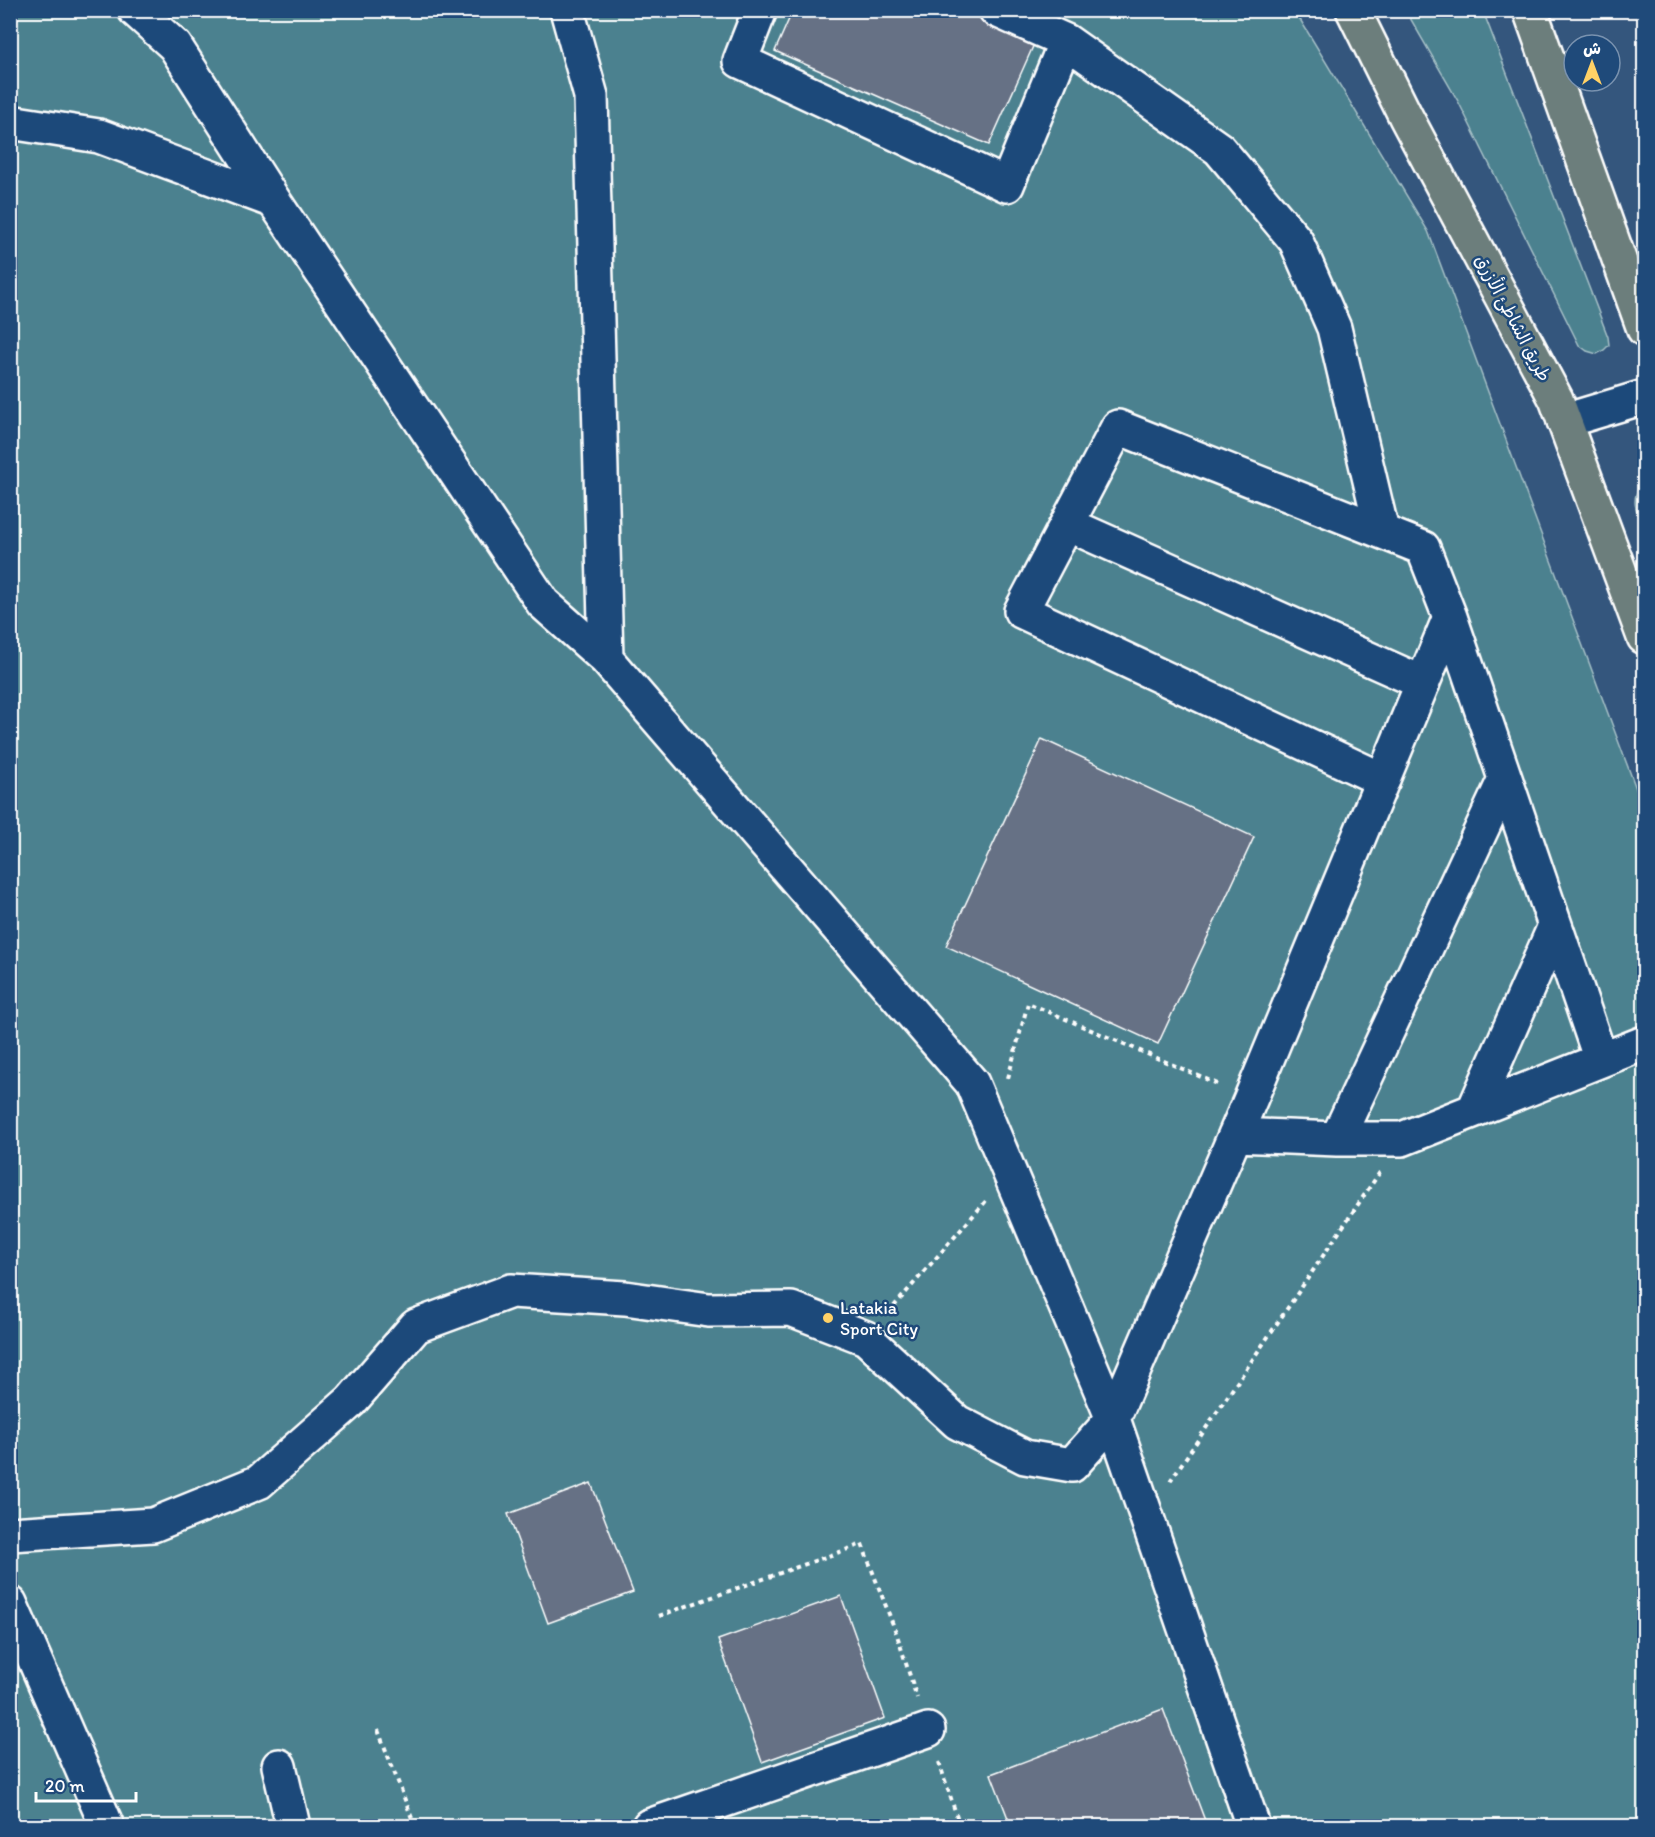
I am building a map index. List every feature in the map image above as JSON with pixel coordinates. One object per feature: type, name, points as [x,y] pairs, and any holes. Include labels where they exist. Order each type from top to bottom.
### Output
[{"type":"main road","name":"طريق الشاطئ الأزرق","points":[[1353,10],[1406,117],[1556,399],[1644,637]]},
{"type":"main road","points":[[1530,10],[1644,329]]},
{"type":"street","points":[[135,10],[175,46],[274,201],[543,603],[606,659],[972,1083],[1113,1419],[1254,1825]]},
{"type":"street","points":[[567,10],[591,96],[606,659]]},
{"type":"street","points":[[760,10],[740,62],[1007,185],[1066,41]]},
{"type":"street","points":[[996,10],[1066,41],[1219,149],[1296,241],[1334,328],[1382,531]]},
{"type":"street","points":[[10,122],[99,136],[274,201]]},
{"type":"street","points":[[1564,421],[1644,397]]},
{"type":"street","points":[[1383,780],[1022,611],[1118,427],[1423,548],[1450,617],[1601,1060]]},
{"type":"street","points":[[1067,524],[1423,683]]},
{"type":"street","points":[[10,1534],[153,1525],[259,1482],[351,1401],[416,1326],[512,1292],[625,1298],[709,1310],[791,1309],[866,1338],[957,1422],[1025,1457],[1072,1465],[1113,1419],[1251,1098],[1450,617]]},
{"type":"street","points":[[1337,1139],[1505,779]]},
{"type":"street","points":[[1474,1110],[1555,926]]},
{"type":"street","points":[[1235,1135],[1402,1139],[1644,1043]]},
{"type":"street","points":[[10,1603],[107,1827]]},
{"type":"street","points":[[649,1827],[928,1730]]},
{"type":"street","points":[[279,1766],[293,1827]]},
{"type":"path","points":[[1008,1079],[1028,1003],[1251,1098]]},
{"type":"path","points":[[1146,1516],[1402,1139]]},
{"type":"path","points":[[866,1338],[1011,1174]]},
{"type":"path","points":[[659,1616],[862,1544],[897,1635]]},
{"type":"path","points":[[378,1730],[415,1827]]},
{"type":"green space","name":"Latakia Sport City","points":[[11,11],[1295,11],[1428,231],[1644,810],[1644,1826],[11,1826]]},
{"type":"green space","points":[[1406,11],[1483,11],[1608,337],[1609,345],[1597,354],[1579,345],[1458,101]]},
{"type":"green space","points":[[1642,482],[1644,482],[1644,530],[1635,501]]},
{"type":"building","points":[[793,10],[963,10],[1035,42],[989,145],[775,51]]},
{"type":"building","points":[[1042,739],[1254,837],[1158,1044],[946,946]]},
{"type":"building","points":[[591,1483],[633,1592],[548,1623],[508,1514]]},
{"type":"building","points":[[841,1596],[885,1718],[762,1762],[718,1640]]},
{"type":"building","points":[[1163,1709],[1207,1826],[1011,1826],[991,1774]]},
{"type":"place","name":"Latakia Sport City","points":[[828,1318]]}]
